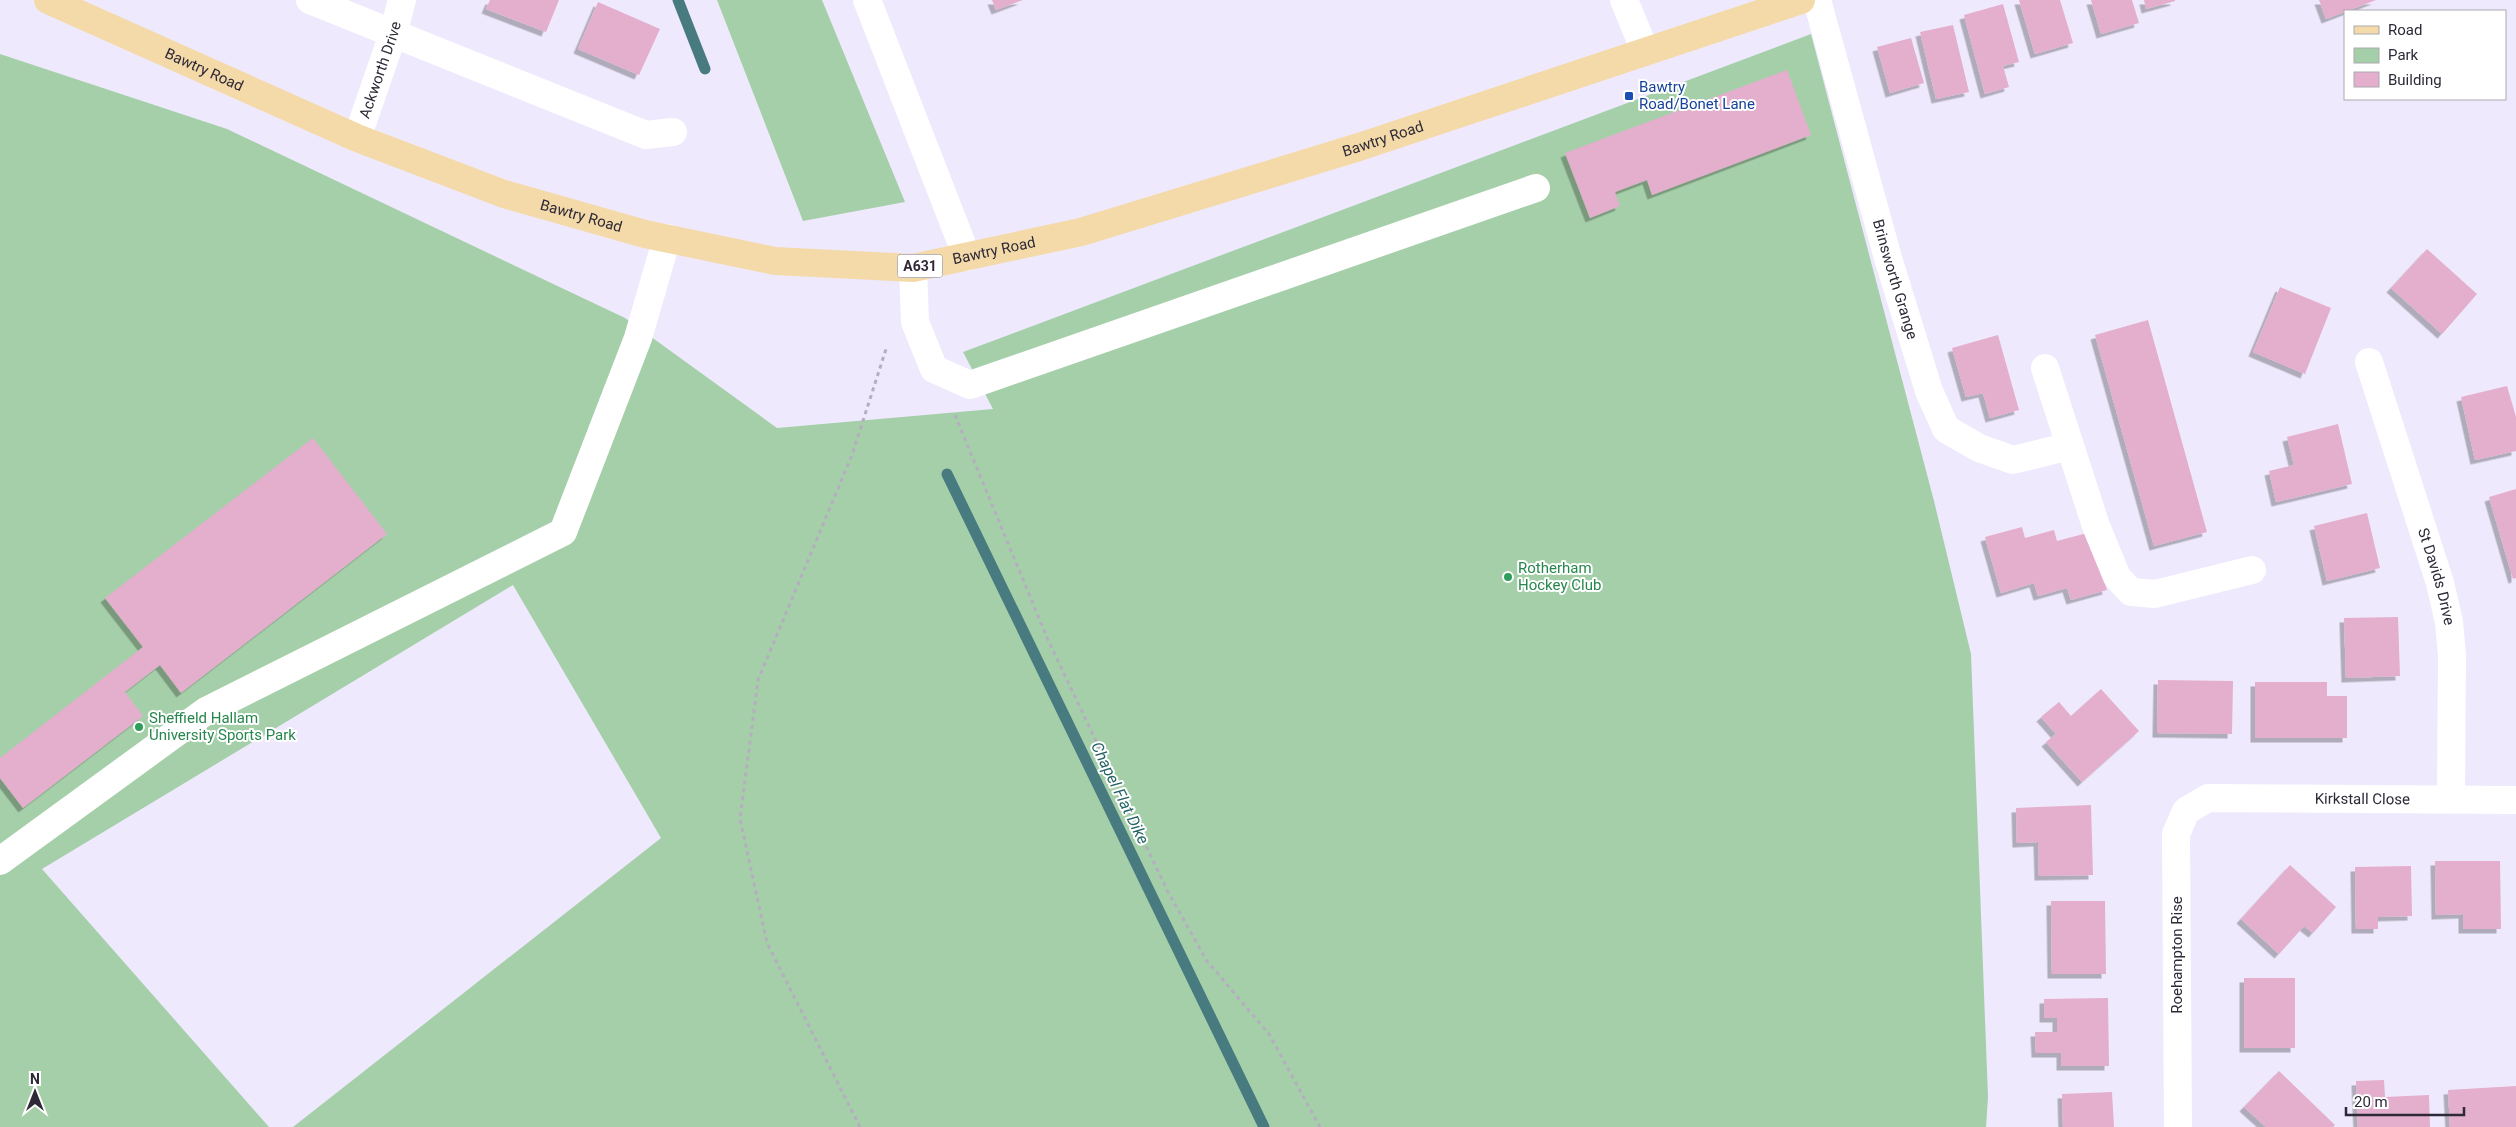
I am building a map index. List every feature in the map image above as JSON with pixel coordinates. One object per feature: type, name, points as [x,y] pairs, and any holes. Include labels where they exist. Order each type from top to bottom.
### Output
[{"type":"main road","name":"Bawtry Road","points":[[48,0],[357,138],[504,194],[667,238],[775,260],[913,268],[1081,232],[1358,147],[1801,0]]},
{"type":"street","points":[[310,0],[646,135],[673,132]]},
{"type":"street","name":"Ackworth Drive","points":[[357,138],[393,34],[402,0]]},
{"type":"street","points":[[867,0],[966,257]]},
{"type":"street","points":[[1624,0],[1645,51]]},
{"type":"street","name":"Brinsworth Grange","points":[[1817,0],[1888,258],[1928,391],[1946,429],[1979,448],[2013,460],[2070,446]]},
{"type":"street","points":[[913,268],[915,322],[934,369],[970,385],[1536,188]]},
{"type":"street","points":[[0,861],[206,711],[562,532],[638,338],[667,238]]},
{"type":"street","name":"St Davids Drive","points":[[2369,362],[2440,583],[2449,622],[2452,655],[2451,799]]},
{"type":"street","points":[[2045,368],[2096,526],[2117,577],[2131,592],[2155,594],[2252,570]]},
{"type":"street","name":"Kirkstall Close","points":[[2208,798],[2516,800]]},
{"type":"street","name":"Roehampton Rise","points":[[2178,1127],[2176,834],[2186,811],[2208,798]]},
{"type":"path","points":[[860,1127],[768,942],[740,819],[758,680],[852,455],[888,342]]},
{"type":"path","points":[[934,369],[954,411],[1048,640],[1167,890],[1206,961],[1269,1034],[1320,1127]]},
{"type":"green space","points":[[717,0],[822,0],[905,202],[803,221]]},
{"type":"green space","points":[[1811,34],[1934,501],[1971,654],[1988,1097],[1986,1127],[293,1127],[661,838],[513,585],[42,869],[269,1127],[0,1127],[0,54],[227,129],[625,318],[777,428],[993,409],[963,352]]},
{"type":"building","points":[[490,0],[559,0],[546,32],[486,9]]},
{"type":"building","points":[[992,0],[1023,0],[996,10]]},
{"type":"building","points":[[2019,0],[2060,0],[2073,43],[2035,54]]},
{"type":"building","points":[[2091,0],[2132,0],[2139,23],[2101,34]]},
{"type":"building","points":[[2144,0],[2175,0],[2175,1],[2146,9]]},
{"type":"building","points":[[2319,0],[2376,0],[2350,10],[2344,10],[2344,12],[2326,19]]},
{"type":"building","points":[[598,2],[660,29],[639,75],[578,49]]},
{"type":"building","points":[[2003,4],[2019,62],[2003,66],[2009,87],[1985,94],[1964,15]]},
{"type":"building","points":[[1953,25],[1969,92],[1936,99],[1920,32]]},
{"type":"building","points":[[1911,38],[1924,83],[1890,93],[1877,47]]},
{"type":"building","points":[[1787,70],[1811,135],[1652,195],[1647,180],[1615,192],[1620,206],[1590,218],[1565,153]]},
{"type":"building","points":[[2427,249],[2477,294],[2442,334],[2391,288]]},
{"type":"building","points":[[2280,287],[2331,308],[2305,374],[2253,352]]},
{"type":"building","points":[[2148,320],[2207,532],[2154,546],[2095,335]]},
{"type":"building","points":[[1998,335],[2019,410],[1990,418],[1983,393],[1966,397],[1952,348]]},
{"type":"building","points":[[2507,386],[2516,417],[2516,451],[2475,460],[2461,397]]},
{"type":"building","points":[[2338,424],[2352,484],[2276,502],[2269,471],[2294,465],[2287,437]]},
{"type":"building","name":"Sheffield Hallam University Sports Park","points":[[313,438],[387,534],[181,693],[160,665],[125,692],[143,716],[23,808],[0,778],[0,758],[143,647],[105,598]]},
{"type":"building","points":[[2516,489],[2516,578],[2513,579],[2489,497]]},
{"type":"building","points":[[2367,513],[2380,568],[2327,581],[2314,526]]},
{"type":"building","points":[[2022,527],[2025,538],[2054,530],[2057,541],[2091,532],[2107,590],[2071,600],[2067,588],[2038,596],[2034,583],[2001,593],[1985,537]]},
{"type":"building","points":[[2398,617],[2400,676],[2346,678],[2344,618]]},
{"type":"building","points":[[2158,680],[2233,681],[2232,734],[2157,733]]},
{"type":"building","points":[[2255,682],[2327,682],[2327,696],[2347,696],[2347,738],[2255,738]]},
{"type":"building","points":[[2101,689],[2139,731],[2082,782],[2046,742],[2056,734],[2041,717],[2059,702],[2071,716]]},
{"type":"building","points":[[2091,805],[2093,875],[2039,876],[2038,842],[2017,843],[2016,808]]},
{"type":"building","points":[[2435,861],[2500,861],[2501,929],[2463,929],[2463,914],[2436,915]]},
{"type":"building","points":[[2290,865],[2336,907],[2313,933],[2304,926],[2279,954],[2241,919]]},
{"type":"building","points":[[2411,866],[2412,916],[2378,917],[2378,929],[2356,929],[2355,867]]},
{"type":"building","points":[[2051,901],[2105,901],[2106,974],[2052,974]]},
{"type":"building","points":[[2244,978],[2295,978],[2295,1048],[2244,1048]]},
{"type":"building","points":[[2108,998],[2109,1066],[2061,1066],[2061,1053],[2036,1053],[2035,1032],[2057,1032],[2057,1018],[2044,1018],[2044,999]]},
{"type":"building","points":[[2279,1071],[2335,1125],[2333,1127],[2266,1127],[2244,1107]]},
{"type":"building","points":[[2384,1080],[2385,1097],[2429,1095],[2430,1127],[2358,1127],[2356,1081]]},
{"type":"building","points":[[2516,1086],[2516,1127],[2450,1127],[2448,1090]]},
{"type":"building","points":[[2112,1092],[2114,1127],[2063,1127],[2062,1094]]},
{"type":"waterway","name":"Chapel Flat Dike","points":[[678,0],[705,69]]},
{"type":"waterway","name":"Chapel Flat Dike","points":[[947,474],[1264,1127]]},
{"type":"place","name":"Bawtry Road/Bonet Lane","points":[[1629,96]]},
{"type":"place","name":"Rotherham Hockey Club","points":[[1508,577]]},
{"type":"place","name":"Sheffield Hallam University Sports Park","points":[[139,727]]}]
